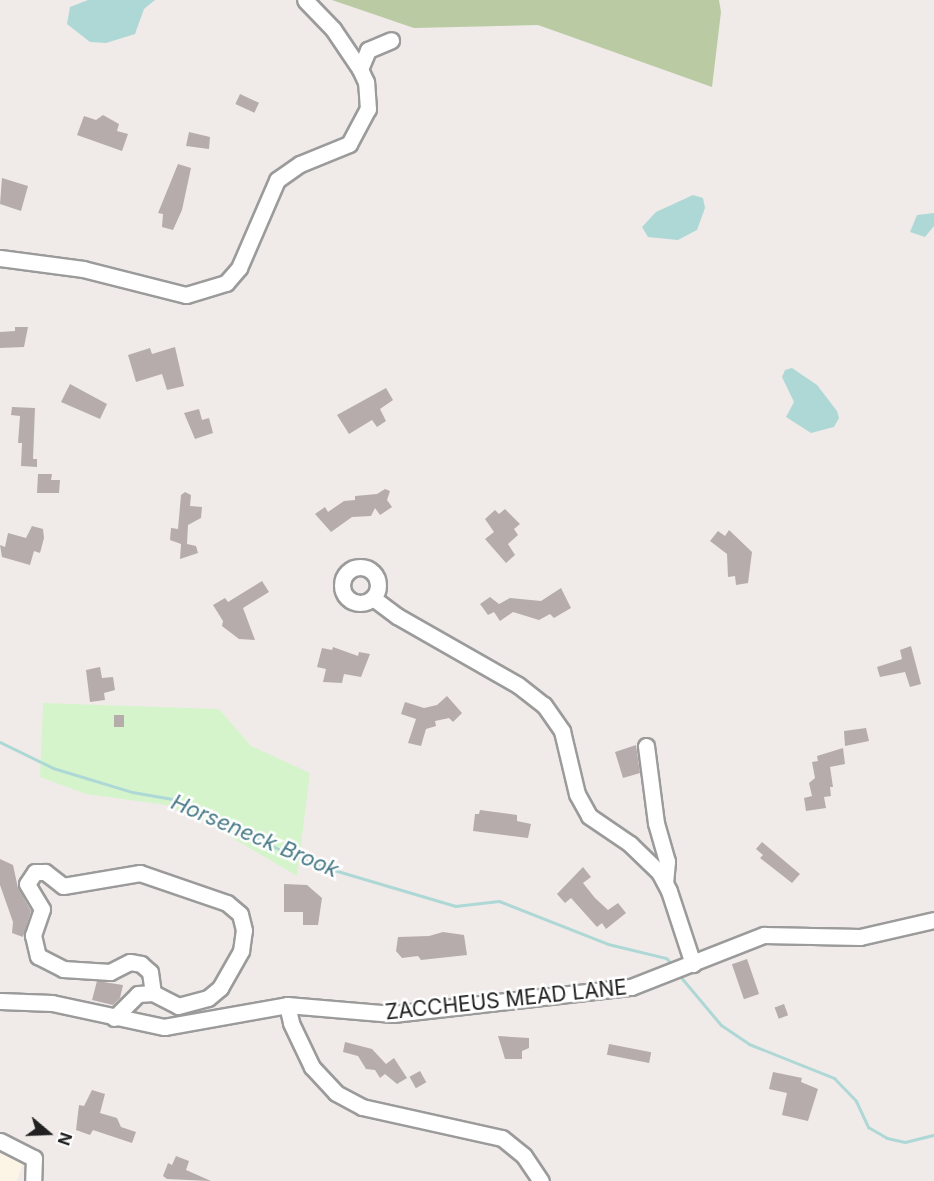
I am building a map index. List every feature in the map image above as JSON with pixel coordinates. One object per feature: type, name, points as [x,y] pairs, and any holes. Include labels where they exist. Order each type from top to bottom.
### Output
[{"type":"street","points":[[0,258],[83,269],[186,295],[213,290],[239,268],[277,180],[300,164],[339,150],[357,135],[368,109],[366,82],[360,69],[333,29],[305,0]]},
{"type":"street","points":[[360,69],[368,50],[391,40]]},
{"type":"street","points":[[374,598],[397,616],[518,685],[544,705],[562,731],[577,794],[589,816],[647,858],[665,882],[689,966]]},
{"type":"street","points":[[646,746],[656,823],[667,861],[665,882]]},
{"type":"street","points":[[114,1018],[138,994],[153,993],[178,1006],[208,998],[220,988],[241,951],[244,930],[240,914],[227,903],[157,876],[140,873],[63,886],[45,872],[35,872],[27,884],[42,909],[33,935],[38,956],[63,969],[110,972],[130,962],[141,964],[150,972],[153,993]]},
{"type":"street","name":"ZACCHEUS MEAD LANE","points":[[0,1001],[52,1003],[114,1018],[164,1026],[287,1005],[393,1014],[567,992],[604,991],[670,973],[764,935],[860,937],[934,920]]},
{"type":"street","points":[[287,1005],[291,1023],[312,1068],[336,1093],[363,1107],[502,1138],[524,1156],[541,1181]]},
{"type":"street","points":[[0,1141],[34,1158],[33,1181]]},
{"type":"shaded area","points":[[0,1148],[24,1160],[17,1181],[0,1181]]},
{"type":"green space","points":[[332,0],[719,0],[721,12],[712,87],[538,25],[414,28]]},
{"type":"green space","points":[[43,703],[219,709],[251,746],[310,773],[297,876],[205,822],[166,805],[86,794],[40,777]]},
{"type":"water","points":[[88,0],[155,0],[144,9],[135,34],[106,43],[90,42],[67,24],[70,7]]},
{"type":"water","points":[[693,195],[703,198],[705,208],[697,230],[678,240],[648,237],[642,227],[656,212]]},
{"type":"water","points":[[934,213],[934,226],[925,237],[910,232],[917,215]]},
{"type":"water","points":[[792,368],[817,385],[837,411],[839,418],[834,427],[811,433],[786,417],[794,402],[782,377],[785,370]]},
{"type":"building","points":[[240,94],[259,103],[254,113],[235,104]]},
{"type":"building","points":[[103,115],[119,124],[117,131],[128,134],[122,151],[77,135],[84,116],[96,120]]},
{"type":"building","points":[[189,132],[210,137],[209,149],[186,146]]},
{"type":"building","points":[[178,164],[191,168],[182,210],[173,230],[162,227],[163,214],[158,213]]},
{"type":"building","points":[[2,178],[28,186],[21,211],[0,204]]},
{"type":"building","points":[[15,327],[28,327],[24,347],[0,348],[0,332],[15,331]]},
{"type":"building","points":[[175,347],[184,386],[167,390],[162,374],[136,382],[128,355],[150,348],[152,354]]},
{"type":"building","points":[[70,384],[107,404],[100,419],[61,402]]},
{"type":"building","points":[[386,388],[393,400],[380,409],[386,421],[377,427],[372,420],[349,434],[337,415]]},
{"type":"building","points":[[12,407],[35,408],[33,459],[37,459],[37,467],[21,466],[22,443],[18,443],[20,416],[11,415]]},
{"type":"building","points":[[199,409],[202,420],[209,418],[213,433],[195,439],[184,413]]},
{"type":"building","points":[[38,474],[52,474],[51,480],[60,480],[59,493],[37,493]]},
{"type":"building","points":[[385,489],[390,491],[387,500],[392,507],[380,515],[375,508],[371,516],[352,517],[331,532],[315,514],[325,507],[328,512],[344,501],[355,500],[355,496],[377,494]]},
{"type":"building","points":[[185,492],[191,495],[190,506],[202,507],[201,518],[188,525],[187,544],[196,546],[198,553],[180,559],[181,544],[170,540],[171,528],[178,529],[181,495]]},
{"type":"building","points":[[505,509],[520,524],[514,529],[518,535],[508,544],[515,555],[506,563],[485,539],[494,532],[485,519],[495,510],[499,514]]},
{"type":"building","points":[[32,526],[43,529],[44,538],[40,553],[34,551],[30,565],[2,557],[0,545],[5,547],[8,533],[26,538]]},
{"type":"building","points":[[729,530],[752,552],[748,583],[736,585],[735,576],[728,577],[727,554],[710,541],[718,531],[725,536]]},
{"type":"building","points":[[262,581],[269,592],[243,608],[255,640],[239,639],[222,626],[223,621],[213,605],[225,598],[228,602]]},
{"type":"building","points":[[561,588],[571,608],[554,618],[550,614],[539,620],[513,612],[500,621],[494,612],[488,615],[480,604],[490,597],[499,604],[510,598],[541,601]]},
{"type":"building","points":[[911,646],[921,684],[910,687],[905,672],[880,677],[877,667],[902,659],[900,650]]},
{"type":"building","points":[[333,647],[358,656],[359,652],[370,654],[361,677],[344,674],[342,683],[323,682],[326,669],[317,667],[322,648],[332,650]]},
{"type":"building","points":[[100,667],[102,678],[113,677],[115,690],[104,693],[105,700],[90,702],[86,670]]},
{"type":"building","points":[[447,696],[462,713],[453,722],[449,718],[435,721],[436,726],[426,729],[421,746],[408,743],[416,719],[401,714],[405,702],[424,708],[437,705]]},
{"type":"building","points":[[114,715],[124,715],[124,727],[114,727]]},
{"type":"building","points":[[866,728],[869,741],[845,746],[844,731]]},
{"type":"building","points":[[636,745],[640,773],[623,778],[615,752]]},
{"type":"building","points":[[843,748],[845,764],[830,767],[833,787],[830,787],[831,796],[824,797],[826,808],[806,811],[804,798],[812,796],[809,783],[815,778],[812,762],[818,761],[817,756]]},
{"type":"building","points":[[480,810],[517,815],[517,821],[531,824],[528,838],[473,831],[475,814],[479,814]]},
{"type":"building","points":[[762,842],[800,874],[792,883],[760,858],[763,855],[756,849]]},
{"type":"building","points":[[0,859],[13,865],[18,888],[31,911],[23,937],[12,933],[13,922],[0,885]]},
{"type":"building","points":[[583,867],[591,877],[583,883],[595,898],[608,910],[618,903],[626,913],[606,929],[602,923],[597,927],[571,898],[565,903],[557,894]]},
{"type":"building","points":[[284,884],[307,885],[322,898],[318,925],[303,925],[303,912],[284,912]]},
{"type":"building","points":[[443,932],[464,935],[467,955],[421,960],[418,956],[402,958],[396,951],[398,937],[429,936]]},
{"type":"building","points":[[747,959],[759,994],[744,999],[732,964]]},
{"type":"building","points":[[97,981],[123,985],[120,998],[113,1005],[92,1000]]},
{"type":"building","points":[[784,1004],[788,1015],[779,1019],[775,1007]]},
{"type":"building","points":[[498,1036],[529,1038],[529,1048],[522,1051],[522,1059],[505,1059]]},
{"type":"building","points":[[345,1042],[372,1049],[386,1064],[394,1058],[407,1078],[397,1084],[385,1074],[380,1078],[375,1070],[366,1069],[358,1056],[343,1052]]},
{"type":"building","points":[[609,1044],[651,1052],[649,1063],[607,1055]]},
{"type":"building","points":[[420,1071],[426,1082],[416,1088],[410,1077]]},
{"type":"building","points":[[773,1072],[802,1078],[801,1082],[818,1089],[808,1121],[782,1115],[787,1093],[769,1089]]},
{"type":"building","points":[[92,1090],[105,1094],[100,1113],[117,1118],[121,1127],[136,1132],[132,1143],[93,1130],[90,1135],[76,1130],[79,1105],[84,1106]]},
{"type":"building","points":[[176,1156],[189,1161],[186,1170],[211,1181],[167,1179],[163,1176],[168,1163],[172,1165]]},
{"type":"waterway","name":"Horseneck Brook","points":[[0,742],[53,768],[132,792],[172,799],[216,816],[284,852],[327,868],[455,906],[499,901],[608,944],[666,958],[672,964]]},
{"type":"waterway","name":"Horseneck Brook","points":[[679,975],[721,1025],[749,1044],[834,1078],[856,1101],[868,1127],[887,1138],[905,1142],[934,1135]]}]
